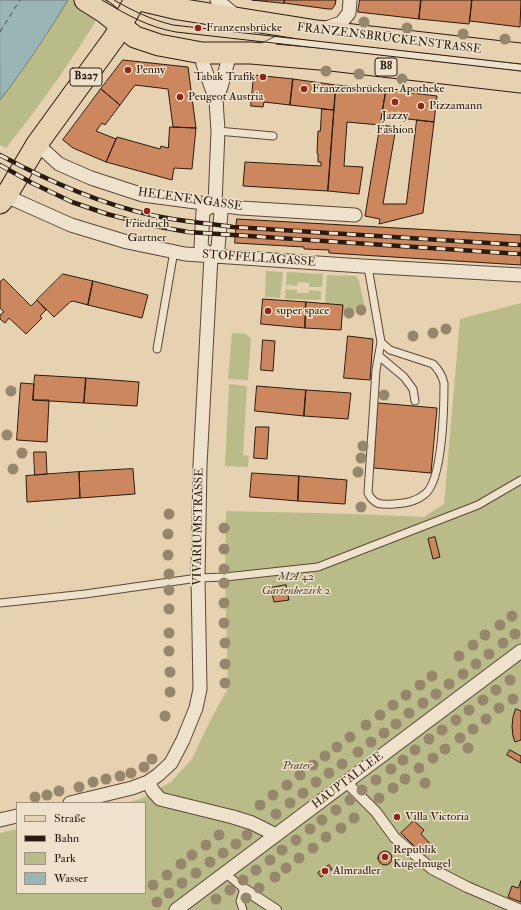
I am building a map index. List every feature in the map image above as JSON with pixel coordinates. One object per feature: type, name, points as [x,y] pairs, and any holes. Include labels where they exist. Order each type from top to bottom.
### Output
[{"type":"main road","name":"B227","points":[[3,199],[37,144],[114,38],[135,0]]},
{"type":"main road","name":"FRANZENSBRÜCKENSTRASSE","points":[[140,0],[178,9],[225,12],[317,31],[521,54]]},
{"type":"main road","points":[[193,0],[225,12]]},
{"type":"main road","name":"B8","points":[[94,5],[141,40],[202,53],[252,53],[331,60],[521,82]]},
{"type":"street","points":[[317,31],[341,24],[349,12],[350,0]]},
{"type":"street","points":[[202,53],[202,64],[216,100],[218,132],[215,204]]},
{"type":"street","points":[[216,100],[222,86],[230,53]]},
{"type":"street","name":"HELENENGASSE","points":[[37,144],[59,164],[91,178],[143,195],[241,208],[355,215]]},
{"type":"street","name":"STOFFELLAGASSE","points":[[3,199],[71,225],[127,242],[185,254],[521,275]]},
{"type":"street","name":"VIVARIUMSTRASSE","points":[[74,802],[132,788],[148,782],[158,775],[171,763],[183,740],[196,708],[200,689],[198,578],[200,465],[210,256],[202,247],[203,211],[215,204]]},
{"type":"street","name":"HAUPTALLEE","points":[[176,910],[521,651]]},
{"type":"street","points":[[148,782],[160,799],[233,817],[252,823],[276,835]]},
{"type":"street","points":[[346,782],[376,812],[395,838],[432,869],[467,887],[521,910]]},
{"type":"street","points":[[0,820],[16,816]]},
{"type":"street","points":[[244,889],[276,910]]},
{"type":"lane","points":[[252,53],[277,40],[521,68]]},
{"type":"lane","points":[[218,132],[273,136]]},
{"type":"lane","points":[[157,350],[174,251]]},
{"type":"lane","points":[[365,266],[381,342],[376,370],[368,493],[371,499],[376,503],[384,505],[407,503],[426,493],[436,474],[441,443],[444,384],[442,375],[433,364],[390,350],[381,342]]},
{"type":"lane","points":[[379,356],[404,377],[413,389],[416,401]]},
{"type":"lane","points":[[0,603],[85,594],[198,578],[225,577],[318,567],[478,505],[521,480]]},
{"type":"lane","points":[[225,873],[244,889],[240,901],[243,910]]},
{"type":"green space","points":[[68,0],[109,0],[60,76],[6,148],[0,145],[0,100],[46,37]]},
{"type":"green space","points":[[266,271],[283,272],[280,298],[265,297]]},
{"type":"green space","points":[[287,272],[323,274],[322,287],[309,287],[309,283],[298,282],[297,286],[286,285]]},
{"type":"green space","points":[[327,275],[356,276],[359,281],[365,308],[342,311],[343,305],[325,303]]},
{"type":"green space","points":[[286,289],[297,290],[297,293],[309,293],[309,290],[321,291],[321,300],[285,299]]},
{"type":"green space","points":[[521,303],[521,910],[0,910],[0,833],[16,829],[16,894],[146,894],[146,802],[129,802],[141,799],[171,782],[192,759],[228,688],[225,577],[226,511],[424,517],[444,504],[460,319]]},
{"type":"green space","points":[[232,333],[246,334],[251,339],[248,380],[228,379]]},
{"type":"green space","points":[[229,384],[247,386],[243,455],[249,456],[248,467],[225,466]]},
{"type":"water","points":[[0,0],[68,0],[36,51],[0,100]]},
{"type":"building","points":[[252,0],[285,0],[284,3]]},
{"type":"building","points":[[285,0],[336,0],[332,9],[328,9],[284,3]]},
{"type":"building","points":[[360,0],[421,0],[419,19],[358,12]]},
{"type":"building","points":[[421,0],[472,0],[469,24],[419,19]]},
{"type":"building","points":[[472,0],[521,0],[520,27],[470,21]]},
{"type":"building","name":"Peugeot Austria","points":[[123,60],[188,67],[196,128],[173,127],[168,89],[135,85],[120,105],[101,89]]},
{"type":"building","points":[[254,75],[293,79],[290,105],[264,102],[263,107],[251,106]]},
{"type":"building","points":[[293,79],[336,85],[334,110],[290,105]]},
{"type":"building","points":[[336,85],[386,90],[380,125],[347,122],[344,166],[363,167],[359,194],[328,191]]},
{"type":"building","points":[[101,89],[120,105],[105,125],[102,123],[96,131],[116,139],[106,162],[73,148],[63,140]]},
{"type":"building","points":[[386,90],[437,96],[434,122],[382,116]]},
{"type":"building","points":[[322,109],[334,110],[328,191],[243,186],[245,162],[321,166],[321,162],[318,162],[317,153],[318,131],[320,131]]},
{"type":"building","points":[[417,120],[434,122],[423,213],[379,224],[380,219],[365,216],[380,125],[396,127],[383,204],[406,204]]},
{"type":"building","points":[[170,127],[196,128],[192,169],[174,168],[172,180],[106,162],[117,137],[160,149],[161,146],[168,148]]},
{"type":"building","points":[[237,219],[521,235],[521,265],[329,253],[329,250],[304,249],[304,247],[235,243]]},
{"type":"building","points":[[63,274],[93,281],[88,305],[73,301],[70,302],[54,317],[37,300]]},
{"type":"building","points":[[4,279],[31,306],[37,300],[46,310],[40,316],[42,318],[26,334],[9,318],[5,323],[0,319],[0,315],[4,312],[0,308],[0,282]]},
{"type":"building","points":[[93,281],[148,295],[142,318],[88,305]]},
{"type":"building","points":[[263,299],[306,302],[305,328],[261,324]]},
{"type":"building","points":[[306,302],[343,305],[341,330],[305,328]]},
{"type":"building","points":[[348,336],[373,339],[370,380],[344,378]]},
{"type":"building","points":[[263,340],[275,341],[273,371],[261,370]]},
{"type":"building","points":[[35,375],[86,378],[84,403],[33,400]]},
{"type":"building","points":[[86,378],[139,382],[137,406],[84,403]]},
{"type":"building","points":[[21,383],[34,384],[33,400],[49,400],[47,442],[17,440]]},
{"type":"building","points":[[257,386],[306,390],[304,416],[255,411]]},
{"type":"building","points":[[306,390],[351,393],[348,419],[304,416]]},
{"type":"building","points":[[378,403],[437,408],[431,473],[374,468]]},
{"type":"building","points":[[256,427],[269,427],[267,459],[254,458]]},
{"type":"building","points":[[34,452],[46,452],[47,474],[35,475]]},
{"type":"building","points":[[133,469],[135,494],[80,498],[79,472]]},
{"type":"building","points":[[79,472],[80,498],[27,502],[26,476]]},
{"type":"building","points":[[252,473],[299,476],[298,501],[250,497]]},
{"type":"building","points":[[299,476],[347,480],[345,504],[298,501]]},
{"type":"building","points":[[435,537],[440,557],[433,559],[428,539]]},
{"type":"building","points":[[286,585],[289,600],[274,602],[271,588]]},
{"type":"building","points":[[516,709],[521,711],[521,740],[515,742],[512,727]]},
{"type":"building","points":[[510,750],[521,756],[521,763],[507,755]]},
{"type":"building","points":[[414,821],[424,830],[421,834],[433,847],[424,856],[401,833]]},
{"type":"building","name":"Republik Kugelmugel","points":[[382,851],[388,851],[392,855],[392,861],[388,865],[382,865],[378,861],[378,855]]},
{"type":"building","name":"Almradler","points":[[329,865],[332,869],[321,877],[318,873]]},
{"type":"building","points":[[521,881],[521,902],[508,897],[512,886],[518,888]]},
{"type":"ferry route","points":[[0,32],[20,0]]},
{"type":"tram line","points":[[102,0],[138,20],[156,27],[176,32],[521,71]]},
{"type":"tram line","points":[[114,0],[143,15],[173,25],[521,64]]},
{"type":"railway","points":[[0,155],[36,174],[93,198],[131,210],[171,219],[233,227],[521,245]]},
{"type":"railway","points":[[0,165],[32,183],[72,202],[107,214],[149,225],[188,232],[521,254]]},
{"type":"place","name":"Franzensbrücke","points":[[198,28]]},
{"type":"place","name":"Penny","points":[[128,70]]},
{"type":"place","name":"Tabak Trafik","points":[[263,77]]},
{"type":"place","name":"Franzensbrücken-Apotheke","points":[[304,89]]},
{"type":"place","name":"Peugeot Austria","points":[[180,97]]},
{"type":"place","name":"Jazzy Fashion","points":[[395,102]]},
{"type":"place","name":"Pizzamann","points":[[421,106]]},
{"type":"place","name":"Friedrich Gartner","points":[[147,211]]},
{"type":"place","name":"super space","points":[[268,311]]},
{"type":"place","name":"Villa Victoria","points":[[397,817]]},
{"type":"place","name":"Republik Kugelmugel","points":[[385,857]]},
{"type":"place","name":"Almradler","points":[[325,871]]},
{"type":"park label","name":"MA 42 Gartenbezirk 2","points":[[296,584]]},
{"type":"park label","name":"Prater","points":[[297,766]]}]
